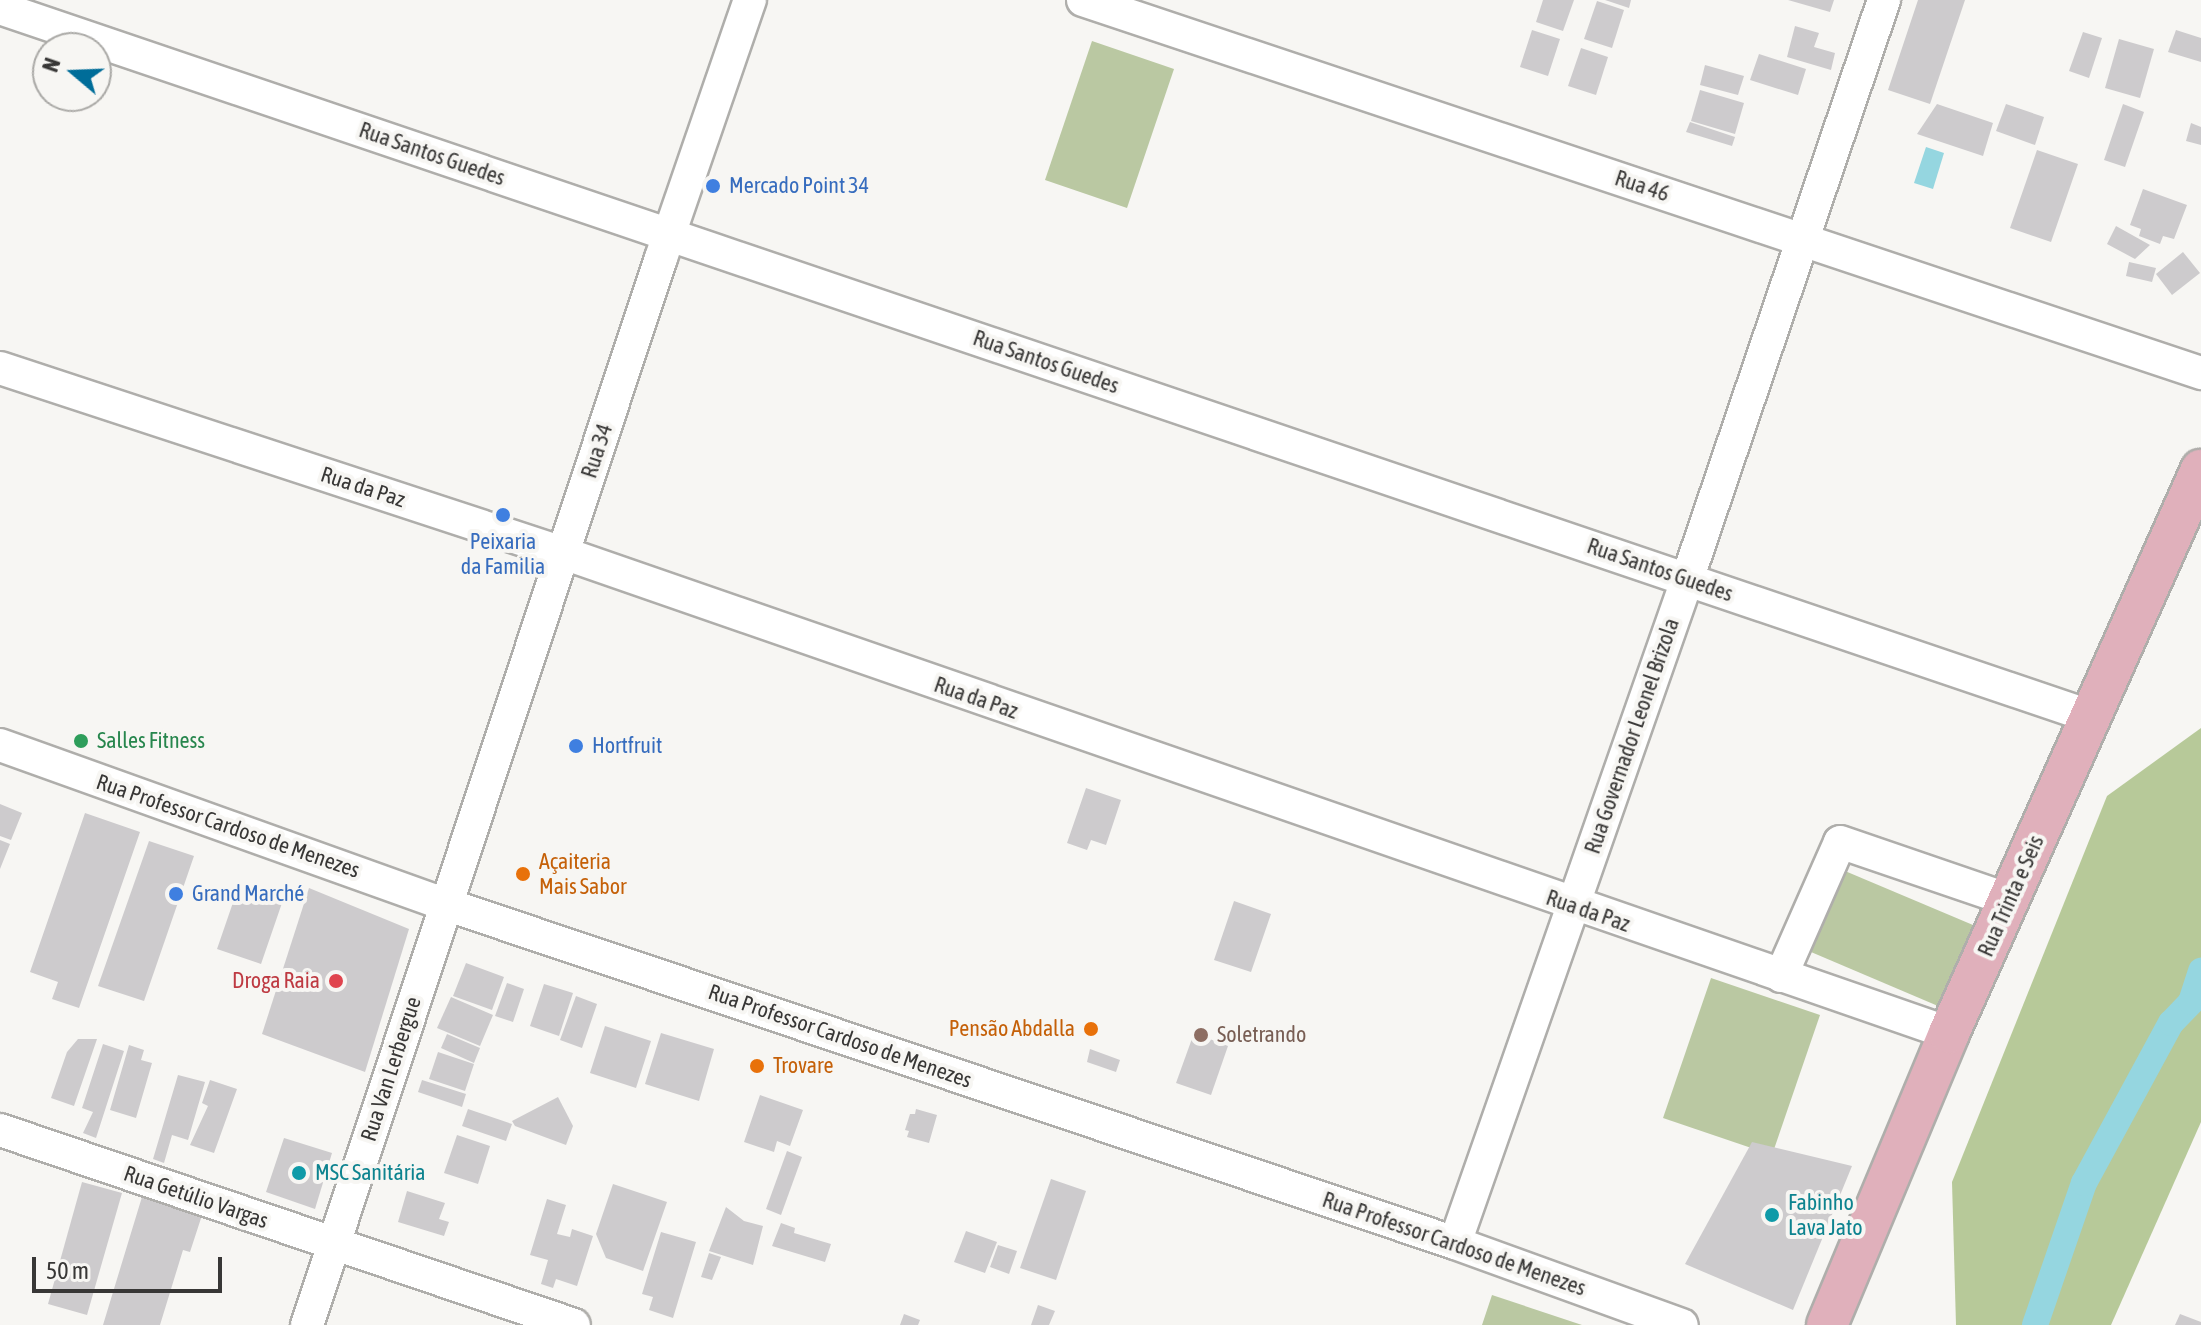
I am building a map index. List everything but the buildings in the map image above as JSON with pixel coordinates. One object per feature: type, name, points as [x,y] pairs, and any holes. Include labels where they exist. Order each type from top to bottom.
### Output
[{"type":"main road","name":"Rua Trinta e Seis","points":[[1827,1325],[1949,1033],[2201,470]]},
{"type":"street","name":"Rua 34","points":[[445,904],[750,0]]},
{"type":"street","name":"Rua 46","points":[[1083,0],[2201,373]]},
{"type":"street","name":"Rua Governador Leonel Brizola","points":[[1455,1243],[1687,580],[1884,0]]},
{"type":"street","name":"Rua Santos Guedes","points":[[0,8],[2092,717]]},
{"type":"street","name":"Rua da Paz","points":[[0,368],[563,553],[1572,905],[1949,1033]]},
{"type":"street","name":"Rua Professor Cardoso de Menezes","points":[[0,745],[445,904],[1455,1243],[1682,1325]]},
{"type":"street","points":[[1781,976],[1840,842],[2009,900]]},
{"type":"street","name":"Rua Van Lerbergue","points":[[307,1325],[445,904]]},
{"type":"street","name":"Rua Getúlio Vargas","points":[[0,1130],[574,1325]]},
{"type":"green space","points":[[1092,41],[1174,69],[1127,208],[1045,180]]},
{"type":"green space","points":[[2201,728],[2201,1122],[2111,1325],[1956,1325],[1952,1182],[2107,796]]},
{"type":"green space","points":[[1845,871],[1973,925],[1938,1006],[1811,952]]},
{"type":"green space","points":[[1711,978],[1820,1015],[1772,1155],[1663,1118]]},
{"type":"green space","points":[[1492,1295],[1582,1325],[1482,1325]]},
{"type":"water","points":[[1926,147],[1944,153],[1933,189],[1914,183]]},
{"type":"waterway","points":[[2035,1325],[2084,1183],[2171,1023],[2191,1002],[2201,971]]},
{"type":"place","name":"Mercado Point 34","points":[[713,186]]},
{"type":"place","name":"Peixaria da Familia","points":[[503,515]]},
{"type":"place","name":"Salles Fitness","points":[[81,741]]},
{"type":"place","name":"Hortfruit","points":[[576,746]]},
{"type":"place","name":"Açaiteria Mais Sabor","points":[[523,874]]},
{"type":"place","name":"Grand Marché","points":[[176,894]]},
{"type":"place","name":"Droga Raia","points":[[336,981]]},
{"type":"place","name":"Pensão Abdalla","points":[[1091,1029]]},
{"type":"place","name":"Soletrando","points":[[1201,1035]]},
{"type":"place","name":"Trovare","points":[[757,1066]]},
{"type":"place","name":"MSC Sanitária","points":[[299,1173]]},
{"type":"place","name":"Fabinho Lava Jato","points":[[1772,1215]]}]
